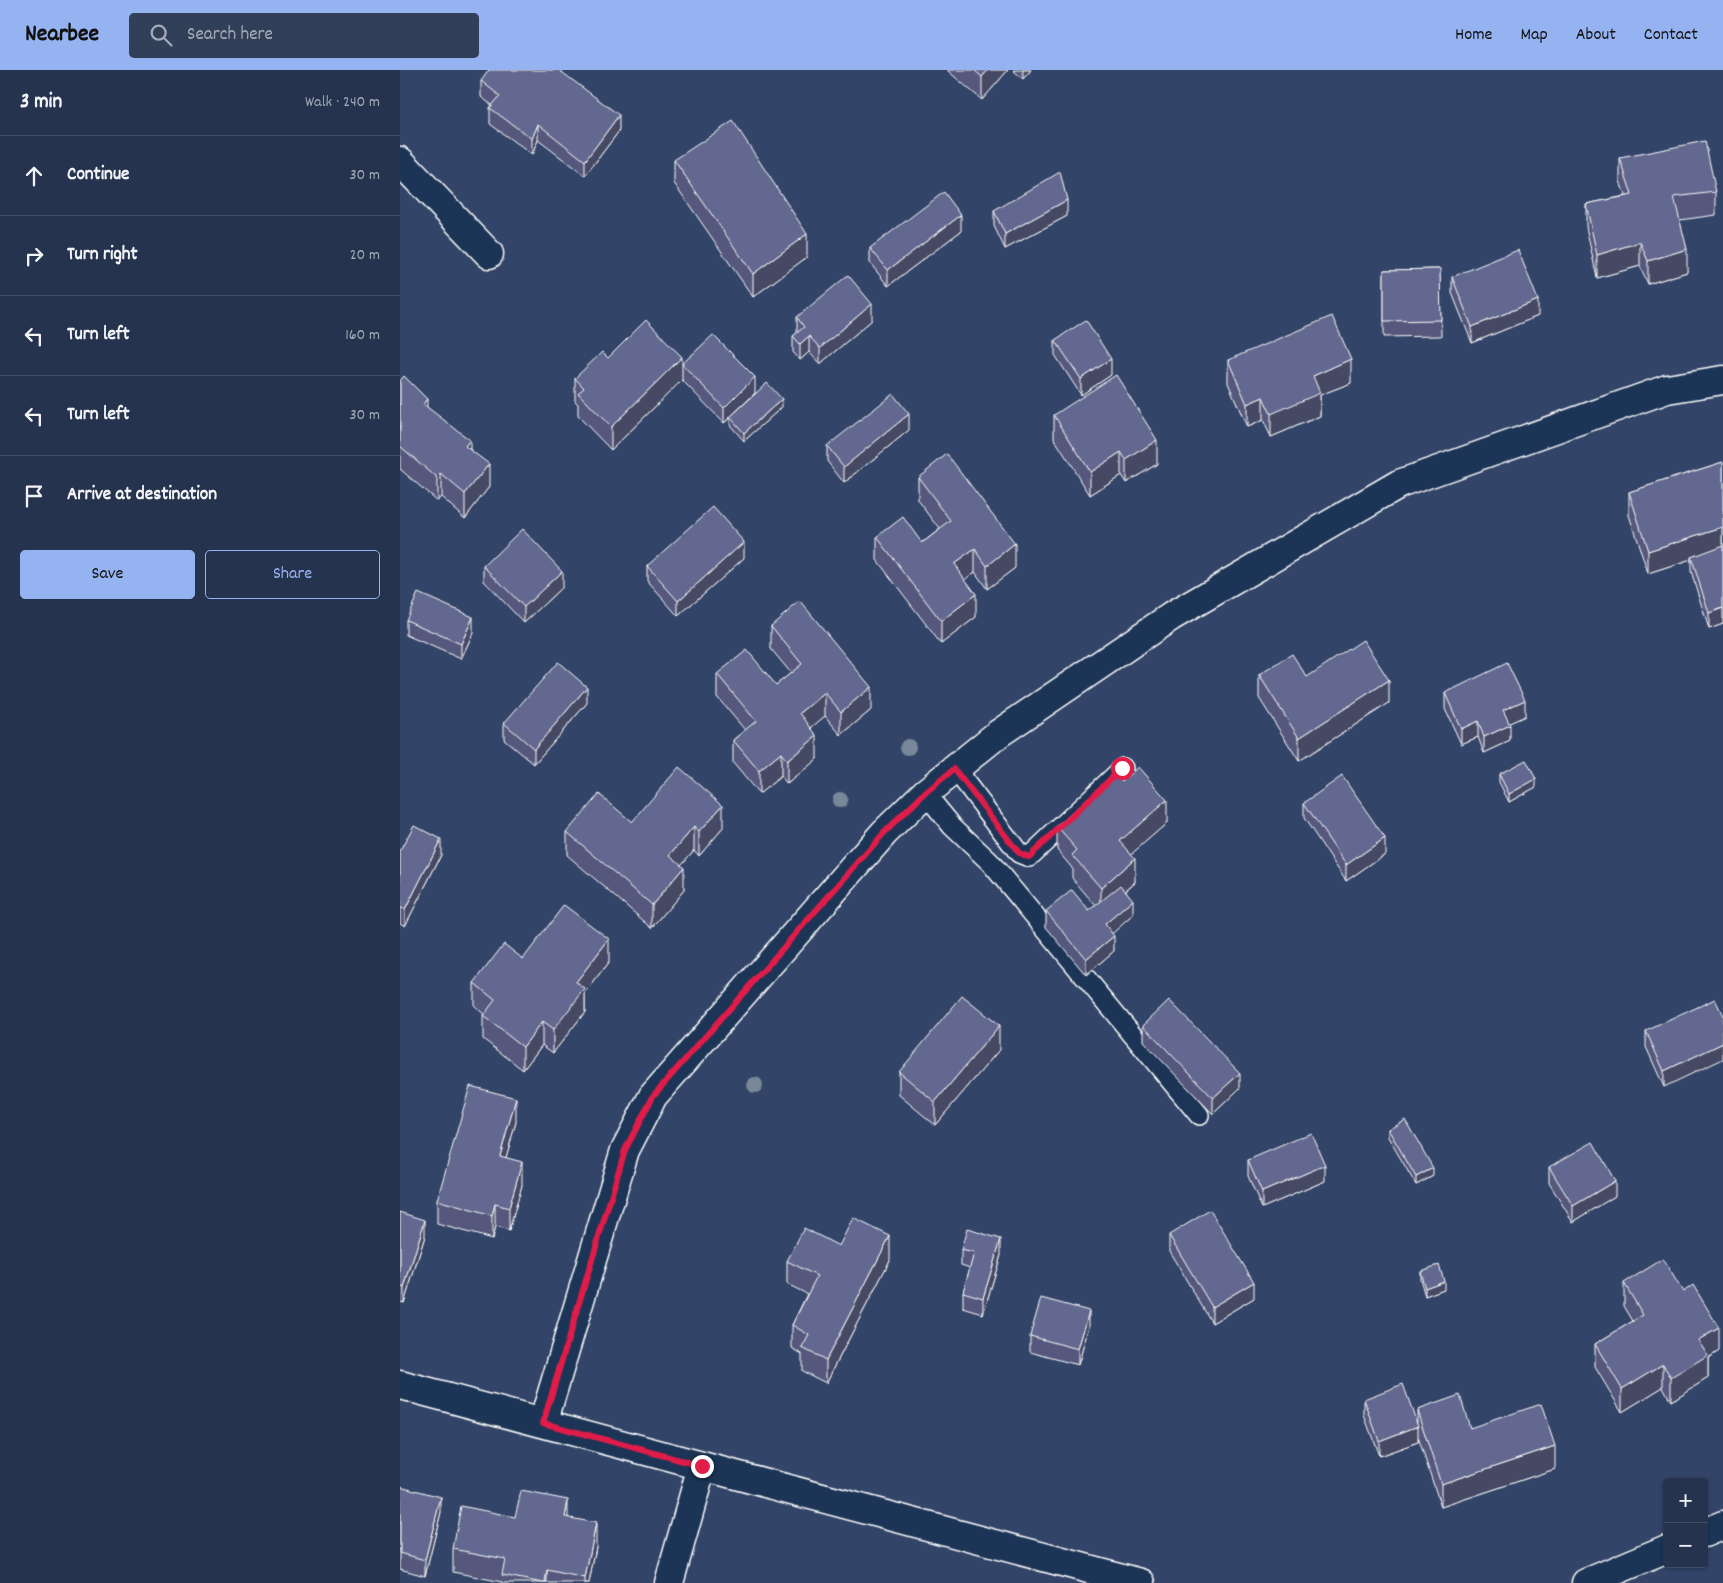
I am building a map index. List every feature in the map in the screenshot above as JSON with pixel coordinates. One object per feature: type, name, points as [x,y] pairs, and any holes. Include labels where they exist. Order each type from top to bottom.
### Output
[{"type":"street","points":[[400,161],[488,254]]},
{"type":"street","points":[[543,1423],[625,1150],[653,1096],[884,833],[925,793],[998,734],[1172,616],[1399,484],[1667,389],[1723,380]]},
{"type":"street","points":[[400,1385],[1141,1583]]},
{"type":"street","points":[[670,1583],[702,1466]]},
{"type":"street","points":[[1708,1531],[1723,1525]]},
{"type":"street","points":[[1586,1583],[1663,1551]]},
{"type":"lane","points":[[954,769],[1019,853],[1029,857],[1122,768]]},
{"type":"lane","points":[[925,793],[952,826],[990,862],[1199,1115]]},
{"type":"building","points":[[489,70],[559,70],[619,115],[585,161],[538,124],[532,139],[490,108],[500,96],[481,81]]},
{"type":"building","points":[[974,70],[988,70],[982,77]]},
{"type":"building","points":[[733,121],[807,234],[753,274],[674,160]]},
{"type":"building","points":[[1705,141],[1716,192],[1674,197],[1687,249],[1648,261],[1640,242],[1597,255],[1586,204],[1632,195],[1620,158]]},
{"type":"building","points":[[1060,172],[1067,200],[1005,234],[994,211]]},
{"type":"building","points":[[944,192],[961,215],[888,270],[870,248]]},
{"type":"building","points":[[1518,250],[1538,300],[1472,327],[1452,277]]},
{"type":"building","points":[[1440,269],[1441,320],[1384,321],[1384,270]]},
{"type":"building","points":[[848,275],[872,304],[820,348],[809,336],[800,344],[793,336],[804,327],[797,317]]},
{"type":"building","points":[[1332,316],[1351,359],[1313,376],[1320,393],[1271,414],[1263,397],[1247,404],[1228,360]]},
{"type":"building","points":[[646,320],[682,357],[611,427],[578,393],[584,388],[575,378],[602,352],[608,358]]},
{"type":"building","points":[[1086,320],[1111,359],[1081,379],[1055,340]]},
{"type":"building","points":[[713,335],[755,377],[724,408],[682,364]]},
{"type":"building","points":[[1116,375],[1157,440],[1126,460],[1121,452],[1090,472],[1054,415]]},
{"type":"building","points":[[404,376],[427,399],[423,404],[470,440],[465,446],[489,464],[465,494],[441,474],[437,478],[400,446],[400,381]]},
{"type":"building","points":[[767,383],[782,399],[744,433],[730,417]]},
{"type":"building","points":[[893,394],[909,414],[844,467],[827,446]]},
{"type":"building","points":[[947,454],[1015,544],[987,566],[975,549],[954,564],[976,594],[941,621],[877,537],[903,517],[922,543],[951,521],[918,477]]},
{"type":"building","points":[[1723,462],[1723,527],[1648,551],[1629,492]]},
{"type":"building","points":[[713,507],[744,542],[678,601],[647,566]]},
{"type":"building","points":[[522,529],[562,571],[524,607],[484,566]]},
{"type":"building","points":[[1723,545],[1723,608],[1709,613],[1691,557]]},
{"type":"building","points":[[418,593],[473,617],[461,644],[406,620]]},
{"type":"building","points":[[800,601],[871,687],[841,712],[825,693],[800,713],[817,736],[787,761],[781,753],[759,771],[733,740],[756,721],[717,674],[747,650],[776,685],[802,664],[771,626]]},
{"type":"building","points":[[1363,640],[1389,680],[1299,738],[1259,675],[1292,654],[1307,677]]},
{"type":"building","points":[[558,662],[587,687],[534,749],[504,723]]},
{"type":"building","points":[[1507,663],[1525,700],[1503,710],[1510,725],[1484,737],[1478,721],[1461,729],[1445,693]]},
{"type":"building","points":[[1526,760],[1536,779],[1509,794],[1499,774]]},
{"type":"building","points":[[679,767],[723,805],[699,832],[694,827],[670,855],[684,867],[652,905],[567,832],[599,794],[632,822]]},
{"type":"building","points":[[1138,767],[1167,800],[1120,841],[1135,858],[1101,888],[1072,855],[1077,850],[1057,827],[1117,775],[1122,781]]},
{"type":"building","points":[[1342,776],[1385,838],[1346,865],[1304,803]]},
{"type":"building","points":[[414,825],[441,839],[405,910],[400,907],[400,851]]},
{"type":"building","points":[[1121,885],[1133,900],[1105,924],[1114,936],[1086,959],[1046,911],[1072,890],[1089,911]]},
{"type":"building","points":[[564,905],[609,939],[576,982],[585,989],[553,1030],[542,1022],[523,1047],[483,1016],[495,1000],[474,983],[504,944],[523,959]]},
{"type":"building","points":[[962,996],[999,1026],[935,1102],[899,1072]]},
{"type":"building","points":[[1715,999],[1723,1016],[1723,1043],[1664,1071],[1646,1031]]},
{"type":"building","points":[[1169,1000],[1240,1073],[1213,1098],[1143,1025]]},
{"type":"building","points":[[470,1086],[516,1098],[500,1156],[522,1162],[509,1208],[495,1204],[492,1216],[437,1200]]},
{"type":"building","points":[[1405,1119],[1433,1168],[1416,1177],[1388,1129]]},
{"type":"building","points":[[1311,1133],[1325,1165],[1262,1192],[1248,1160]]},
{"type":"building","points":[[1593,1142],[1615,1181],[1573,1206],[1549,1167]]},
{"type":"building","points":[[1210,1210],[1254,1282],[1212,1307],[1169,1235]]},
{"type":"building","points":[[400,1212],[425,1220],[404,1288],[400,1286]]},
{"type":"building","points":[[853,1218],[890,1236],[826,1360],[802,1348],[809,1335],[792,1325],[817,1276],[787,1261],[804,1228],[839,1246]]},
{"type":"building","points":[[967,1229],[1001,1239],[983,1298],[963,1292],[974,1253],[961,1250]]},
{"type":"building","points":[[1663,1259],[1683,1292],[1693,1285],[1719,1328],[1698,1340],[1708,1355],[1671,1378],[1663,1364],[1622,1389],[1595,1344],[1643,1315],[1624,1283]]},
{"type":"building","points":[[1439,1265],[1444,1281],[1425,1288],[1420,1271]]},
{"type":"building","points":[[1041,1298],[1089,1311],[1078,1349],[1030,1336]]},
{"type":"building","points":[[1403,1384],[1418,1426],[1379,1441],[1364,1399]]},
{"type":"building","points":[[1460,1395],[1470,1428],[1541,1404],[1555,1446],[1441,1484],[1417,1410]]},
{"type":"building","points":[[400,1486],[441,1497],[425,1560],[400,1553]]},
{"type":"building","points":[[521,1491],[568,1500],[565,1517],[596,1523],[585,1578],[547,1570],[545,1583],[502,1575],[505,1559],[453,1549],[461,1506],[515,1517]]},
{"type":"route","points":[[702,1466],[543,1423],[625,1150],[653,1096],[884,833],[925,793],[954,769],[1019,853],[1029,857],[1122,768]]}]
